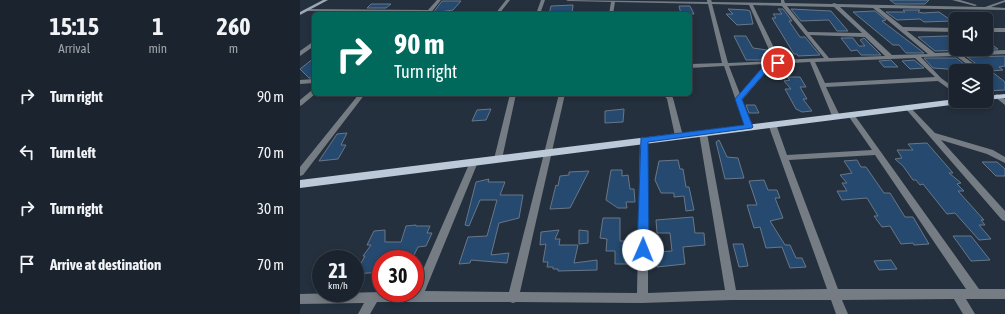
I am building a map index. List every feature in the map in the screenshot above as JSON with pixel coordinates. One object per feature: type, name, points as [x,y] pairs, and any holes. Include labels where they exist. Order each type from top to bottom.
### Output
[{"type":"main road","points":[[300,184],[949,102]]},
{"type":"street","points":[[300,14],[326,0]]},
{"type":"street","points":[[428,12],[439,0]]},
{"type":"street","points":[[499,12],[508,0]]},
{"type":"street","points":[[539,12],[543,0]]},
{"type":"street","points":[[568,0],[783,2],[835,6],[1005,9]]},
{"type":"street","points":[[829,0],[890,57]]},
{"type":"street","points":[[954,0],[988,8],[1004,0]]},
{"type":"street","points":[[611,12],[613,1]]},
{"type":"street","points":[[709,1],[726,65],[749,127]]},
{"type":"street","points":[[751,2],[778,63]]},
{"type":"street","points":[[783,2],[828,60]]},
{"type":"street","points":[[874,6],[933,55]]},
{"type":"street","points":[[997,9],[1005,14]]},
{"type":"street","points":[[308,10],[338,12]]},
{"type":"street","points":[[903,29],[949,30]]},
{"type":"street","points":[[993,30],[1005,30]]},
{"type":"street","points":[[806,33],[867,35]]},
{"type":"street","points":[[300,54],[312,45]]},
{"type":"street","points":[[993,53],[1004,53]]},
{"type":"street","points":[[692,66],[770,64],[949,54]]},
{"type":"street","points":[[916,56],[938,76],[939,79],[949,87]]},
{"type":"street","points":[[960,56],[971,64]]},
{"type":"street","points":[[812,61],[836,116]]},
{"type":"street","points":[[739,99],[770,64]]},
{"type":"street","points":[[823,85],[939,79]]},
{"type":"street","points":[[300,82],[312,81]]},
{"type":"street","points":[[300,104],[312,93]]},
{"type":"street","points":[[300,173],[360,96]]},
{"type":"street","points":[[498,159],[513,96]]},
{"type":"street","points":[[513,298],[562,96]]},
{"type":"street","points":[[668,96],[670,98],[679,136]]},
{"type":"street","points":[[1001,96],[1005,103]]},
{"type":"street","points":[[907,107],[931,135],[1000,205],[1005,217]]},
{"type":"street","points":[[851,114],[976,294]]},
{"type":"street","points":[[772,124],[842,314]]},
{"type":"street","points":[[703,132],[731,295]]},
{"type":"street","points":[[931,135],[990,152],[1005,160]]},
{"type":"street","points":[[642,298],[644,140]]},
{"type":"street","points":[[784,158],[878,152]]},
{"type":"street","points":[[424,280],[474,162]]},
{"type":"street","points":[[957,294],[969,314]]},
{"type":"street","points":[[424,296],[642,298],[731,295],[1005,294]]},
{"type":"street","points":[[300,299],[372,298]]},
{"type":"street","points":[[364,314],[372,300]]},
{"type":"building","points":[[890,0],[929,0],[925,4],[895,4]]},
{"type":"building","points":[[442,1],[461,1],[453,10],[434,12]]},
{"type":"building","points":[[371,4],[391,4],[386,8],[367,8]]},
{"type":"building","points":[[573,5],[572,12],[550,12],[551,6]]},
{"type":"building","points":[[679,6],[690,6],[694,14],[692,14],[692,12],[680,12]]},
{"type":"building","points":[[728,9],[750,11],[753,24],[737,25],[726,14],[733,14]]},
{"type":"building","points":[[778,9],[783,9],[792,21],[789,21],[800,37],[805,37],[820,55],[798,56],[797,54],[794,54],[772,18],[776,18],[773,14],[782,14]]},
{"type":"building","points":[[791,9],[831,11],[848,31],[837,31],[829,20],[801,21]]},
{"type":"building","points":[[903,10],[920,10],[918,12],[923,13],[939,12],[949,19],[949,21],[924,22],[920,19],[897,20],[886,12],[905,12]]},
{"type":"building","points":[[875,11],[886,20],[882,21],[924,53],[906,53],[899,45],[893,45],[853,12]]},
{"type":"building","points":[[734,36],[746,36],[753,48],[767,50],[772,60],[746,60]]},
{"type":"building","points":[[949,36],[949,51],[935,51],[918,37]]},
{"type":"building","points":[[841,38],[853,38],[859,46],[865,46],[860,40],[864,38],[881,55],[861,55],[857,50],[851,51]]},
{"type":"building","points":[[1005,56],[1005,66],[999,67],[1003,70],[993,71],[993,64],[976,64],[967,57]]},
{"type":"building","points":[[924,58],[956,58],[964,64],[949,64],[949,69],[933,68]]},
{"type":"building","points":[[312,60],[312,78],[309,78],[300,69]]},
{"type":"building","points":[[891,60],[898,67],[884,67],[879,61]]},
{"type":"building","points":[[914,60],[924,68],[910,69],[902,61]]},
{"type":"building","points":[[993,73],[1005,82],[1005,90],[993,91]]},
{"type":"building","points":[[787,77],[800,77],[806,87],[800,87],[807,99],[803,99],[812,111],[802,112],[796,109],[785,89],[791,89],[784,81],[790,80]]},
{"type":"building","points":[[746,105],[755,105],[759,113],[749,113]]},
{"type":"building","points":[[491,109],[486,120],[472,121],[477,110]]},
{"type":"building","points":[[624,109],[623,122],[605,123],[605,111]]},
{"type":"building","points":[[347,133],[341,145],[346,145],[338,159],[319,161],[337,134]]},
{"type":"building","points":[[719,140],[727,157],[738,158],[744,178],[725,179],[716,142]]},
{"type":"building","points":[[927,143],[953,173],[949,173],[961,183],[957,184],[964,191],[958,191],[984,220],[981,220],[985,225],[979,225],[991,239],[979,240],[955,213],[947,214],[923,184],[920,185],[916,180],[913,180],[903,166],[895,159],[902,158],[897,150],[913,150],[908,144]]},
{"type":"building","points":[[678,160],[680,169],[683,169],[686,187],[689,187],[694,210],[686,211],[684,196],[674,197],[674,193],[661,193],[655,180],[659,161]]},
{"type":"building","points":[[857,160],[861,167],[866,167],[884,193],[890,193],[905,217],[913,217],[929,244],[901,244],[890,226],[882,227],[874,216],[878,216],[867,198],[842,200],[837,191],[847,191],[842,183],[847,183],[840,175],[852,173],[844,161]]},
{"type":"building","points":[[982,162],[997,162],[1005,169],[1005,176],[996,176]]},
{"type":"building","points":[[611,170],[622,170],[622,176],[628,175],[630,189],[634,189],[635,202],[626,202],[627,208],[618,208],[606,200]]},
{"type":"building","points":[[589,171],[570,208],[550,209],[556,185],[558,186],[560,176],[569,175],[569,172]]},
{"type":"building","points":[[489,179],[488,182],[505,182],[500,195],[523,195],[519,218],[499,223],[491,255],[509,253],[507,263],[471,260],[470,263],[459,264],[468,237],[487,236],[497,200],[480,200],[469,226],[465,225],[476,182]]},
{"type":"building","points":[[764,180],[768,190],[777,190],[780,198],[775,198],[783,218],[770,221],[785,245],[790,245],[796,258],[802,258],[806,267],[790,268],[782,247],[766,248],[760,227],[754,228],[747,205],[757,205],[749,181]]},
{"type":"building","points":[[693,217],[695,233],[704,233],[705,245],[683,247],[685,264],[657,267],[656,252],[672,251],[670,233],[657,233],[656,220]]},
{"type":"building","points":[[603,218],[620,218],[620,241],[630,241],[630,264],[615,264],[615,251],[606,251],[607,239],[600,238]]},
{"type":"building","points":[[406,226],[430,226],[427,233],[432,233],[426,246],[418,247],[416,250],[372,250],[372,273],[364,273],[364,255],[371,245],[367,245],[374,231],[385,230],[385,242],[401,242]]},
{"type":"building","points":[[559,230],[555,239],[560,239],[559,245],[578,245],[574,263],[597,260],[597,270],[558,271],[558,269],[553,269],[553,267],[547,267],[548,262],[543,262],[546,244],[540,245],[541,232]]},
{"type":"building","points":[[579,230],[588,231],[588,243],[579,244]]},
{"type":"building","points":[[953,236],[971,236],[990,260],[971,261]]},
{"type":"building","points":[[733,244],[743,244],[748,266],[739,267]]},
{"type":"building","points":[[891,260],[897,269],[879,270],[874,261]]},
{"type":"route","points":[[643,250],[644,140],[749,127],[739,99],[770,64],[778,63]]}]
